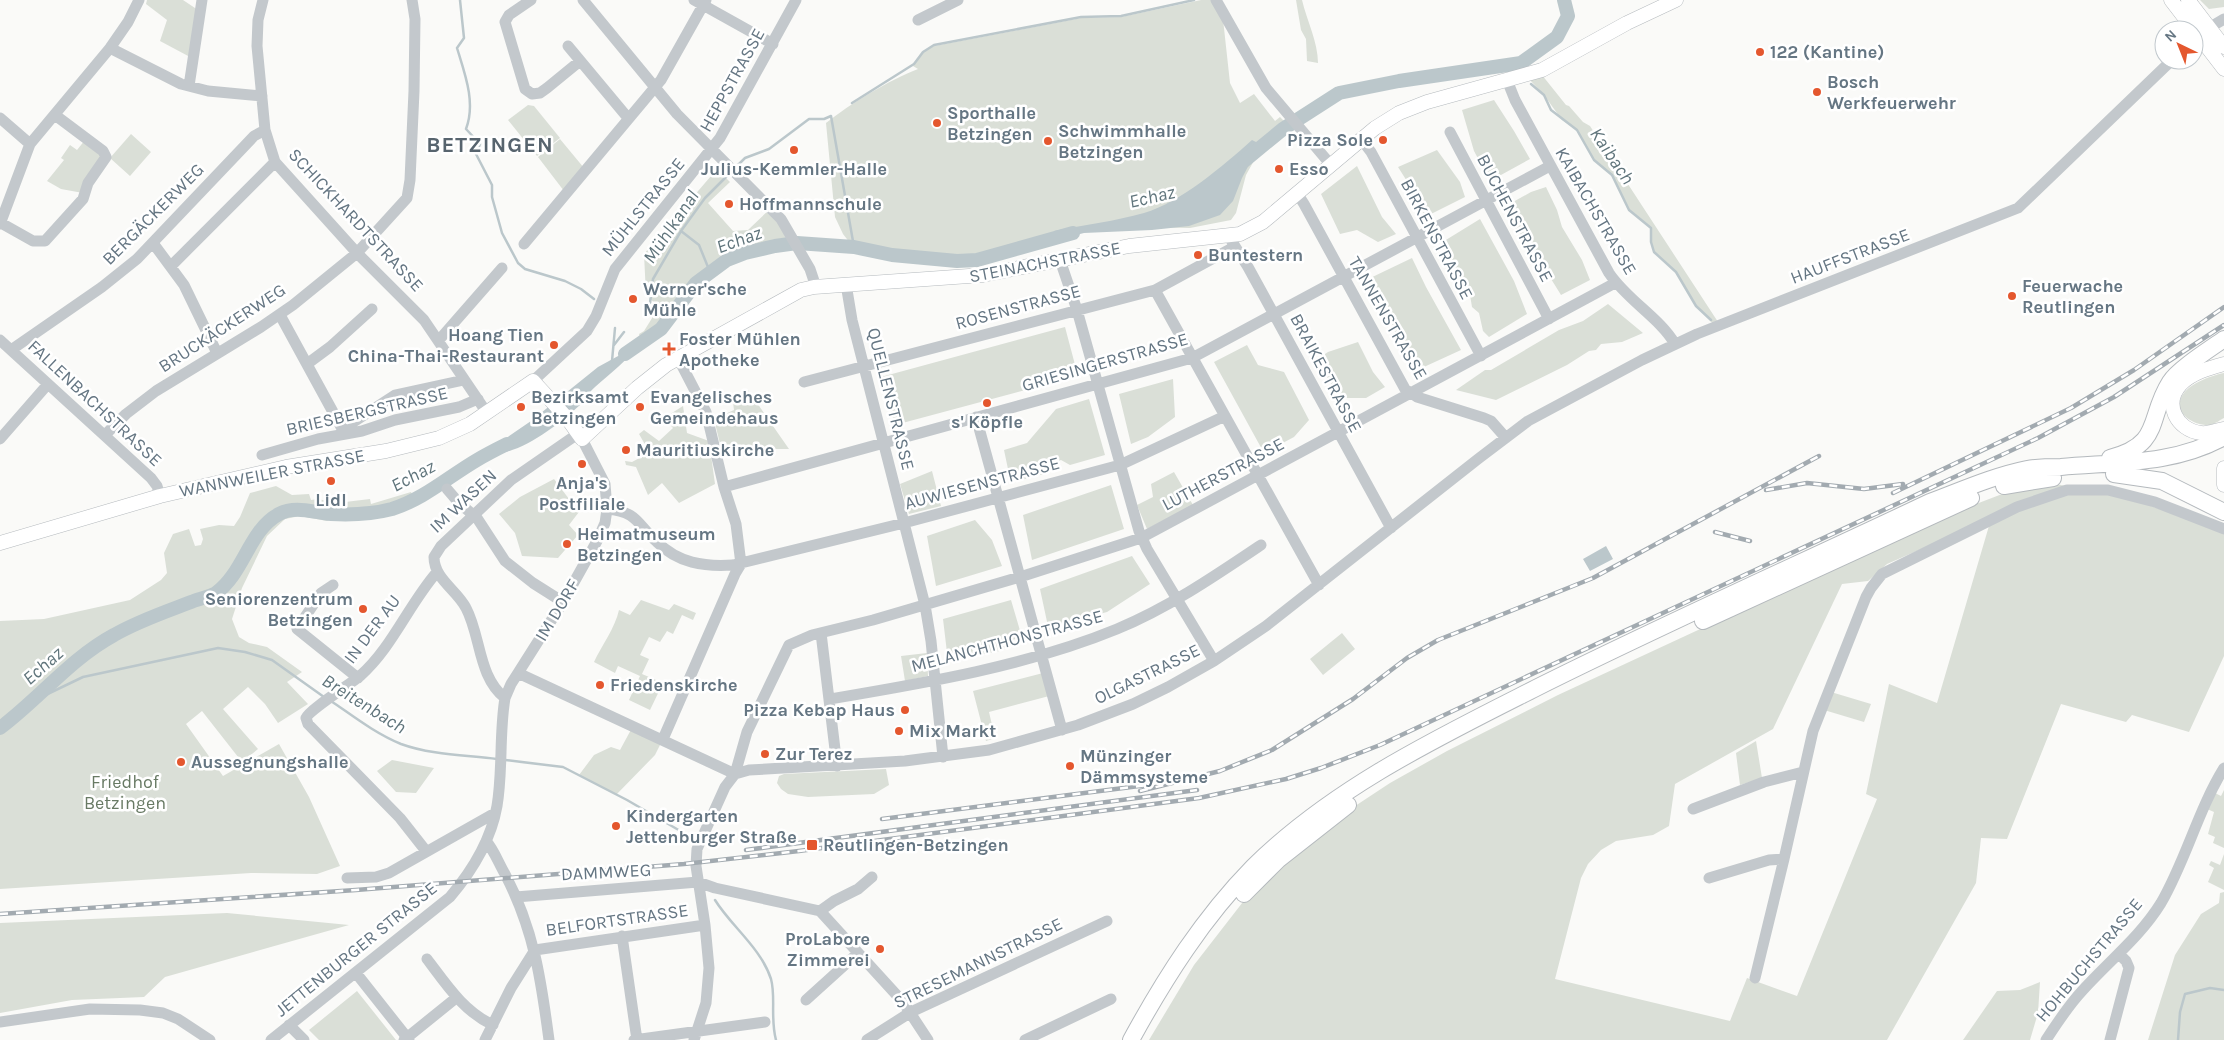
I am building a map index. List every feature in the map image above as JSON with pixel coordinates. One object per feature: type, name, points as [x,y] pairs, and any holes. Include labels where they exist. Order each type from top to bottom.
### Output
[{"type":"highway","points":[[2096,464],[2125,454],[2144,440],[2152,431],[2170,382],[2180,371],[2224,339]]},
{"type":"highway","points":[[1130,1040],[1200,928],[1253,868],[1293,832],[1335,801],[1378,772],[1442,736],[1556,678],[1930,502],[1976,484],[2028,469],[2142,462],[2170,457],[2196,449],[2224,437]]},
{"type":"highway","points":[[1143,1040],[1201,946],[1257,880],[1301,840],[1338,812],[1388,779],[1478,730],[1593,672],[1966,500],[1994,489],[2038,479],[2114,474],[2180,464],[2224,446]]},
{"type":"highway","points":[[2114,474],[2162,481],[2224,512]]},
{"type":"main road","name":"STEINACHSTRASSE","points":[[581,436],[637,388],[678,358],[796,293],[816,287],[983,275],[1128,246],[1232,242],[1263,222],[1386,120],[1419,104],[1550,66],[1623,26],[1676,0]]},
{"type":"main road","points":[[2171,0],[2188,20]]},
{"type":"main road","points":[[2188,0],[2194,20]]},
{"type":"main road","points":[[2204,35],[2224,47]]},
{"type":"main road","points":[[2204,41],[2224,69]]},
{"type":"main road","points":[[2224,364],[2199,372],[2180,385],[2172,405],[2179,423],[2188,429],[2200,433],[2224,428]]},
{"type":"main road","name":"IM DORF","points":[[533,381],[581,436]]},
{"type":"main road","name":"WANNWEILER STRASSE","points":[[0,543],[160,496],[292,466],[386,451],[433,440],[457,431],[533,381]]},
{"type":"main road","points":[[2224,468],[2224,485]]},
{"type":"street","points":[[55,115],[103,151],[106,157],[88,183],[83,199],[45,241],[33,241],[1,223],[30,144],[110,48],[128,22],[139,0]]},
{"type":"street","points":[[188,86],[202,0]]},
{"type":"street","name":"SCHICKHARDTSTRASSE","points":[[263,0],[257,32],[265,130],[275,162],[358,253],[424,320],[487,412]]},
{"type":"street","name":"BRUCKÄCKERWEG","points":[[105,435],[137,405],[173,380],[280,315],[358,253],[409,194],[415,19],[412,0]]},
{"type":"street","points":[[531,0],[509,15],[505,22],[525,89],[532,94],[540,93],[580,61]]},
{"type":"street","points":[[583,0],[655,87],[712,150],[771,208],[788,228],[813,275],[816,287]]},
{"type":"street","name":"HEPPSTRASSE","points":[[712,150],[796,0]]},
{"type":"street","points":[[918,20],[958,0]]},
{"type":"street","points":[[1216,0],[1266,88],[1331,165]]},
{"type":"street","points":[[524,244],[664,76],[701,2],[772,44]]},
{"type":"street","points":[[2204,29],[2224,19]]},
{"type":"street","points":[[568,46],[628,118]]},
{"type":"street","points":[[110,48],[188,86],[208,91],[262,96]]},
{"type":"street","name":"HAUFFSTRASSE","points":[[1506,438],[1535,418],[1675,344],[2013,212],[2026,203],[2162,70]]},
{"type":"street","name":"KAIBACHSTRASSE","points":[[1507,80],[1515,100],[1550,166],[1615,283],[1666,332],[1675,344]]},
{"type":"street","points":[[0,118],[30,144]]},
{"type":"street","name":"BERGÄCKERWEG","points":[[11,350],[112,280],[153,243],[254,136],[265,130]]},
{"type":"street","name":"BUCHENSTRASSE","points":[[1450,132],[1549,319]]},
{"type":"street","name":"BIRKENSTRASSE","points":[[1362,139],[1481,356]]},
{"type":"street","name":"MÜHLSTRASSE","points":[[533,381],[587,330],[596,316],[615,269],[712,150]]},
{"type":"street","points":[[171,266],[275,162]]},
{"type":"street","name":"GRIESINGERSTRASSE","points":[[724,487],[1192,358],[1550,166]]},
{"type":"street","name":"TANNENSTRASSE","points":[[1297,193],[1403,386],[1410,394],[1491,421],[1506,438]]},
{"type":"street","name":"ROSENSTRASSE","points":[[804,382],[1155,290],[1232,242]]},
{"type":"street","name":"BRAIKESTRASSE","points":[[1232,242],[1240,252],[1391,528]]},
{"type":"street","points":[[153,243],[171,266],[187,292],[217,353]]},
{"type":"street","points":[[1060,260],[1099,384],[1141,538],[1214,661]]},
{"type":"street","points":[[439,340],[502,268]]},
{"type":"street","name":"LUTHERSTRASSE","points":[[696,1036],[708,986],[706,924],[698,882],[696,858],[700,839],[725,787],[735,774],[747,732],[786,649],[794,642],[1020,577],[1141,538],[1615,283]]},
{"type":"street","name":"QUELLENSTRASSE","points":[[846,284],[864,365],[925,605],[936,682],[943,757]]},
{"type":"street","points":[[1155,290],[1318,585]]},
{"type":"street","points":[[307,364],[330,347],[372,309]]},
{"type":"street","points":[[280,315],[345,434],[352,423],[395,395],[464,380]]},
{"type":"street","name":"FALLENBACHSTRASSE","points":[[0,340],[153,480],[160,496]]},
{"type":"street","points":[[663,739],[741,564],[736,524],[724,487],[706,412],[678,358]]},
{"type":"street","points":[[0,439],[48,384]]},
{"type":"street","name":"BRIESBERGSTRASSE","points":[[262,455],[312,440],[459,407],[478,399]]},
{"type":"street","name":"AUWIESENSTRASSE","points":[[607,509],[630,513],[657,542],[681,559],[712,566],[741,564],[904,523],[1120,465],[1225,416]]},
{"type":"street","points":[[976,417],[1062,730]]},
{"type":"street","name":"IM WASEN","points":[[437,572],[434,563],[436,551],[474,514],[511,480],[562,445],[581,436]]},
{"type":"street","name":"IM DORF","points":[[511,684],[563,602],[605,523],[607,509],[605,484],[581,436]]},
{"type":"street","name":"OLGASTRASSE","points":[[735,774],[749,770],[837,766],[943,757],[996,748],[1062,730],[1133,704],[1214,661],[1266,626],[1506,438]]},
{"type":"street","points":[[447,488],[459,503],[474,514],[505,561],[533,583],[563,602]]},
{"type":"street","points":[[1755,978],[1816,720],[1866,597],[1876,580],[1890,569],[2017,507],[2060,491],[2074,489],[2108,490],[2146,500],[2224,529]]},
{"type":"street","name":"MELANCHTHONSTRASSE","points":[[830,700],[936,682],[1085,641],[1119,628],[1177,598],[1261,546]]},
{"type":"street","points":[[437,572],[465,606],[486,670],[497,692],[505,698]]},
{"type":"street","name":"IN DER AU","points":[[426,851],[400,818],[308,724],[306,718],[308,713],[334,696],[370,667],[437,572]]},
{"type":"street","points":[[333,585],[321,593],[297,629],[358,678]]},
{"type":"street","points":[[821,633],[837,766]]},
{"type":"street","points":[[518,673],[580,704],[663,739],[735,774]]},
{"type":"street","name":"JETTENBURGER STRASSE","points":[[271,1040],[450,897],[469,871],[486,841],[495,813],[505,698],[511,684]]},
{"type":"street","name":"HOHBUCHSTRASSE","points":[[2046,1040],[2077,996],[2136,936],[2160,903],[2180,863],[2204,804],[2224,768]]},
{"type":"street","points":[[1693,809],[1764,782],[1803,772]]},
{"type":"street","points":[[347,878],[384,876],[495,813]]},
{"type":"street","points":[[486,841],[516,897],[535,950],[549,1040]]},
{"type":"street","points":[[1709,878],[1769,860],[1784,859]]},
{"type":"street","points":[[820,911],[834,901],[858,889],[872,877]]},
{"type":"street","points":[[698,882],[715,888],[820,911],[911,1012],[928,1040]]},
{"type":"street","name":"DAMMWEG","points":[[516,897],[698,882]]},
{"type":"street","name":"STRESEMANNSTRASSE","points":[[867,1040],[911,1012],[1107,921]]},
{"type":"street","name":"BELFORTSTRASSE","points":[[535,950],[706,924]]},
{"type":"street","points":[[622,936],[635,1040],[696,1036],[765,1022]]},
{"type":"street","points":[[486,1040],[522,968],[535,950]]},
{"type":"street","points":[[806,1000],[858,953]]},
{"type":"street","points":[[2110,1040],[2128,968],[2126,961],[2119,954]]},
{"type":"street","points":[[427,959],[456,998],[471,1012],[493,1025]]},
{"type":"street","points":[[356,973],[407,1039],[456,998]]},
{"type":"street","points":[[1025,1040],[1111,999]]},
{"type":"street","points":[[0,1022],[90,1009],[140,1010],[163,1013],[178,1019],[210,1040]]},
{"type":"street","points":[[289,1025],[304,1040]]},
{"type":"green space","points":[[147,0],[183,0],[198,10],[190,57],[160,41],[167,20],[146,4]]},
{"type":"green space","points":[[1201,0],[1216,0],[1222,10],[1230,83],[1240,103],[1254,94],[1275,121],[1280,117],[1287,124],[1265,141],[1246,175],[1236,213],[1231,220],[1190,228],[1131,227],[1079,231],[977,259],[893,254],[850,243],[843,234],[835,217],[826,123],[870,93],[918,69],[913,66],[923,52],[934,46],[1081,18],[1121,17]]},
{"type":"green space","points":[[1296,0],[1302,0],[1314,39],[1318,63],[1307,61],[1306,39],[1301,30]]},
{"type":"green space","points":[[2200,0],[2224,0],[2224,7],[2209,9]]},
{"type":"green space","points":[[1542,75],[1566,105],[1583,122],[1590,126],[1720,325],[1716,327],[1696,306],[1676,272],[1654,252],[1651,242],[1651,228],[1629,210],[1612,175],[1594,160],[1577,130],[1562,120],[1544,95],[1529,79]]},
{"type":"green space","points":[[1494,100],[1530,159],[1490,181],[1474,151],[1462,110]]},
{"type":"green space","points":[[528,105],[534,106],[560,138],[537,156],[508,120]]},
{"type":"green space","points":[[131,134],[151,152],[130,176],[110,158]]},
{"type":"green space","points":[[560,139],[584,168],[564,191],[538,157]]},
{"type":"green space","points":[[85,140],[103,155],[83,193],[61,189],[47,181],[64,160],[61,158],[70,145],[77,150]]},
{"type":"green space","points":[[1437,150],[1460,182],[1465,197],[1425,217],[1417,197],[1398,167]]},
{"type":"green space","points":[[1357,166],[1382,217],[1396,234],[1378,242],[1357,230],[1340,234],[1321,194]]},
{"type":"green space","points":[[717,169],[730,182],[708,203],[733,231],[748,230],[771,208],[796,243],[742,254],[717,266],[696,284],[665,323],[642,343],[639,334],[644,331],[659,307],[646,295],[644,254]]},
{"type":"green space","points":[[1546,187],[1557,210],[1562,227],[1582,260],[1590,280],[1561,295],[1530,245],[1517,231],[1504,207],[1531,192]]},
{"type":"green space","points":[[1480,219],[1514,281],[1527,314],[1489,337],[1483,331],[1479,313],[1472,307],[1470,295],[1455,275],[1454,267],[1448,260],[1441,243]]},
{"type":"green space","points":[[1412,258],[1461,350],[1413,372],[1407,355],[1398,341],[1391,320],[1380,311],[1364,281]]},
{"type":"green space","points":[[1608,304],[1643,333],[1622,342],[1601,344],[1596,350],[1589,351],[1567,365],[1496,400],[1456,390],[1485,370],[1491,370],[1559,330],[1583,321]]},
{"type":"green space","points":[[1065,327],[1078,376],[895,425],[881,377]]},
{"type":"green space","points":[[1358,342],[1373,372],[1385,387],[1366,398],[1340,398],[1316,360],[1328,352]]},
{"type":"green space","points":[[1247,345],[1258,365],[1284,372],[1309,420],[1294,437],[1264,453],[1214,362]]},
{"type":"green space","points":[[2224,373],[2224,418],[2216,423],[2204,425],[2193,421],[2183,414],[2180,404],[2181,398],[2188,389],[2200,381]]},
{"type":"green space","points":[[1173,379],[1175,417],[1148,437],[1131,444],[1119,394]]},
{"type":"green space","points":[[748,390],[789,449],[760,449],[734,445],[721,448],[714,419],[734,410],[733,402]]},
{"type":"green space","points":[[1089,399],[1105,455],[1070,465],[1061,460],[1047,464],[1044,474],[1017,481],[1008,469],[1004,450],[1027,443],[1056,409]]},
{"type":"green space","points":[[683,406],[687,433],[709,441],[715,484],[679,503],[662,483],[648,495],[636,467],[626,465],[625,461],[632,462],[645,455],[644,452],[647,448],[639,434],[644,430],[659,441],[673,428],[664,418]]},
{"type":"green space","points":[[932,471],[941,506],[909,514],[900,484]]},
{"type":"green space","points":[[1174,472],[1193,505],[1147,529],[1137,505],[1153,497],[1151,484]]},
{"type":"green space","points":[[554,479],[569,499],[582,508],[569,525],[578,535],[558,558],[522,556],[515,533],[499,514],[520,497]]},
{"type":"green space","points":[[2057,484],[2065,486],[1887,564],[1868,581],[1842,584],[1773,729],[1675,784],[1669,826],[1653,835],[1616,841],[1601,850],[1588,864],[1581,878],[1555,979],[1730,1021],[1747,978],[1797,996],[1877,799],[1866,794],[1889,684],[1937,703],[1991,519],[2044,497],[2109,491],[2224,532],[2224,656],[2189,732],[2132,715],[2126,722],[2061,704],[2007,839],[1981,838],[1976,883],[1887,1040],[1149,1040],[1194,965],[1246,898],[1340,816],[1390,783],[1447,751],[1558,695],[1937,519],[2010,491]]},
{"type":"green space","points":[[1111,485],[1124,529],[1032,560],[1023,515]]},
{"type":"green space","name":"Friedhof Betzingen","points":[[276,486],[292,495],[309,494],[311,500],[318,499],[337,503],[370,499],[371,504],[411,492],[414,498],[393,506],[350,511],[327,521],[300,516],[285,519],[267,536],[242,588],[232,619],[239,637],[249,643],[267,647],[302,672],[287,682],[308,704],[278,723],[265,704],[248,687],[223,709],[258,749],[242,762],[202,711],[186,724],[223,776],[279,744],[309,797],[340,866],[317,874],[251,873],[0,889],[0,621],[44,619],[130,600],[161,580],[167,573],[164,553],[173,534],[189,529],[195,546],[201,545],[203,539],[200,529],[219,525],[234,526],[250,493]]},
{"type":"green space","points":[[975,520],[992,540],[1002,566],[936,586],[927,536]]},
{"type":"green space","points":[[1132,556],[1150,584],[1107,612],[1049,631],[1040,589]]},
{"type":"green space","points":[[641,600],[669,610],[674,604],[696,613],[693,620],[682,615],[673,634],[667,631],[660,642],[649,637],[640,655],[649,659],[642,674],[663,683],[650,710],[629,700],[640,676],[618,666],[615,673],[594,662],[619,610],[630,615]]},
{"type":"green space","points":[[1011,600],[1021,634],[1000,651],[948,661],[943,619]]},
{"type":"green space","points":[[1342,633],[1355,649],[1323,675],[1310,659]]},
{"type":"green space","points":[[927,653],[928,676],[905,681],[901,656]]},
{"type":"green space","points":[[1047,672],[1053,695],[989,712],[995,738],[986,741],[973,691]]},
{"type":"green space","points":[[1831,692],[1871,704],[1864,722],[1824,710]]},
{"type":"green space","points":[[633,726],[663,739],[655,755],[616,795],[579,775],[594,755],[611,747],[620,750]]},
{"type":"green space","points":[[1756,741],[1762,778],[1740,785],[1736,753]]},
{"type":"green space","points":[[392,760],[434,768],[416,793],[396,792],[377,771]]},
{"type":"green space","points":[[886,769],[889,785],[874,794],[808,797],[788,794],[777,783],[779,776],[784,774]]},
{"type":"green space","points":[[2224,790],[2224,848],[2213,843],[2215,837],[2208,834],[2214,812],[2207,809],[2215,793],[2221,796]]},
{"type":"green space","points":[[2224,854],[2224,890],[2208,882],[2214,868],[2209,865],[2211,861],[2220,865]]},
{"type":"green space","points":[[2224,892],[2224,1040],[2148,1040],[2175,955],[2201,914],[2219,903],[2220,893]]},
{"type":"green space","points":[[227,913],[349,925],[165,977],[144,997],[72,1000],[0,1013],[0,923]]},
{"type":"green space","points":[[2040,982],[2038,1013],[2030,1040],[1963,1040],[1997,991],[2020,990]]},
{"type":"green space","points":[[357,991],[396,1040],[319,1040],[309,1030]]},
{"type":"shaded area","points":[[1252,140],[1260,144],[1242,178],[1233,201],[1220,215],[1189,226],[1152,230],[1084,233],[1056,240],[1054,231],[1133,216],[1158,208],[1172,201],[1215,172]]},
{"type":"shaded area","points":[[640,344],[562,421],[516,449],[493,454],[492,452],[499,443],[531,421],[598,367]]},
{"type":"shaded area","points":[[1606,546],[1613,559],[1590,571],[1583,559]]},
{"type":"waterway","points":[[460,0],[464,38],[457,48],[470,99],[469,119],[466,129],[480,144],[476,154],[492,185],[492,197],[502,233],[518,263],[525,269],[565,281],[581,289],[594,299]]},
{"type":"waterway","name":"Mühlkanal","points":[[852,103],[914,64],[923,52],[934,45],[1081,17],[1121,16],[1194,0]]},
{"type":"waterway","name":"Echaz","points":[[1244,161],[1283,129],[1339,93],[1399,81],[1521,63],[1557,37],[1568,16],[1564,0]]},
{"type":"waterway","name":"Kaibach","points":[[1531,84],[1544,95],[1551,110],[1577,130],[1594,160],[1612,175],[1629,210],[1651,228],[1651,242],[1654,252],[1676,272],[1696,306],[1711,320]]},
{"type":"waterway","points":[[736,167],[745,158],[769,149],[809,119],[824,119],[831,116],[854,247]]},
{"type":"waterway","name":"Mühlkanal","points":[[650,303],[653,279],[681,231],[705,198],[730,173]]},
{"type":"waterway","points":[[681,231],[699,245],[710,272]]},
{"type":"waterway","name":"Echaz","points":[[625,354],[661,329],[696,283],[727,260],[745,253],[797,243],[854,247],[892,255],[957,261],[977,260],[1073,233]]},
{"type":"waterway","name":"Mühlkanal","points":[[612,361],[615,328]]},
{"type":"waterway","name":"Mühlkanal","points":[[614,345],[624,332]]},
{"type":"waterway","name":"Echaz","points":[[0,728],[83,655],[98,645],[142,621],[216,593],[226,585],[260,530],[279,514],[292,510],[354,514],[392,509],[415,500],[477,460],[507,444]]},
{"type":"waterway","name":"Breitenbach","points":[[33,701],[83,677],[218,648],[245,652],[272,660],[324,697]]},
{"type":"waterway","name":"Breitenbach","points":[[331,701],[374,730],[412,748],[436,753],[497,759]]},
{"type":"waterway","name":"Breitenbach","points":[[505,760],[563,767],[627,800],[682,832]]},
{"type":"waterway","name":"Breitenbach","points":[[715,900],[753,947],[771,979],[773,1024],[776,1040]]},
{"type":"waterway","points":[[2178,1040],[2180,1012],[2185,994],[2210,988],[2224,990]]},
{"type":"railway","points":[[1893,493],[2071,408],[2134,370],[2224,307]]},
{"type":"railway","points":[[0,914],[356,890],[684,864],[799,851],[1199,798],[1286,779],[1321,768],[1380,745],[2038,438],[2114,397],[2224,325]]},
{"type":"railway","points":[[1140,791],[1220,771],[1272,750],[1353,699],[1407,658],[1438,640],[1593,578],[1819,456]]},
{"type":"railway","points":[[1766,490],[1807,483],[1864,489],[1903,484]]},
{"type":"railway","points":[[1715,532],[1750,541]]},
{"type":"railway","points":[[882,819],[1147,785]]},
{"type":"railway","points":[[746,850],[1197,790]]},
{"type":"place","name":"122 (Kantine)","points":[[1760,52]]},
{"type":"place","name":"Bosch Werkfeuerwehr","points":[[1817,92]]},
{"type":"place","name":"Sporthalle Betzingen","points":[[937,123]]},
{"type":"place","name":"Pizza Sole","points":[[1383,140]]},
{"type":"place","name":"Schwimmhalle Betzingen","points":[[1048,141]]},
{"type":"place","name":"Julius-Kemmler-Halle","points":[[794,150]]},
{"type":"place","name":"Esso","points":[[1279,169]]},
{"type":"place","name":"Hoffmannschule","points":[[729,204]]},
{"type":"place","name":"Buntestern","points":[[1198,255]]},
{"type":"place","name":"Feuerwache Reutlingen","points":[[2012,296]]},
{"type":"place","name":"Werner'sche Mühle","points":[[633,299]]},
{"type":"place","name":"Hoang Tien China-Thai-Restaurant","points":[[554,345]]},
{"type":"place","name":"Foster Mühlen Apotheke","points":[[669,349]]},
{"type":"place","name":"s' Köpfle","points":[[987,403]]},
{"type":"place","name":"Bezirksamt Betzingen","points":[[521,407]]},
{"type":"place","name":"Evangelisches Gemeindehaus","points":[[640,407]]},
{"type":"place","name":"Mauritiuskirche","points":[[626,450]]},
{"type":"place","name":"Anja's Postfiliale","points":[[582,464]]},
{"type":"place","name":"Lidl","points":[[331,481]]},
{"type":"place","name":"Heimatmuseum Betzingen","points":[[567,544]]},
{"type":"place","name":"Seniorenzentrum Betzingen","points":[[363,609]]},
{"type":"place","name":"Friedenskirche","points":[[600,685]]},
{"type":"place","name":"Pizza Kebap Haus","points":[[905,710]]},
{"type":"place","name":"Mix Markt","points":[[899,731]]},
{"type":"place","name":"Zur Terez","points":[[765,754]]},
{"type":"place","name":"Aussegnungshalle","points":[[181,762]]},
{"type":"place","name":"Münzinger Dämmsysteme","points":[[1070,766]]},
{"type":"place","name":"Kindergarten Jettenburger Straße","points":[[616,826]]},
{"type":"place","name":"Reutlingen-Betzingen","points":[[812,845]]},
{"type":"place","name":"ProLabore Zimmerei","points":[[880,949]]},
{"type":"district","name":"BETZINGEN","points":[[490,145]]}]
